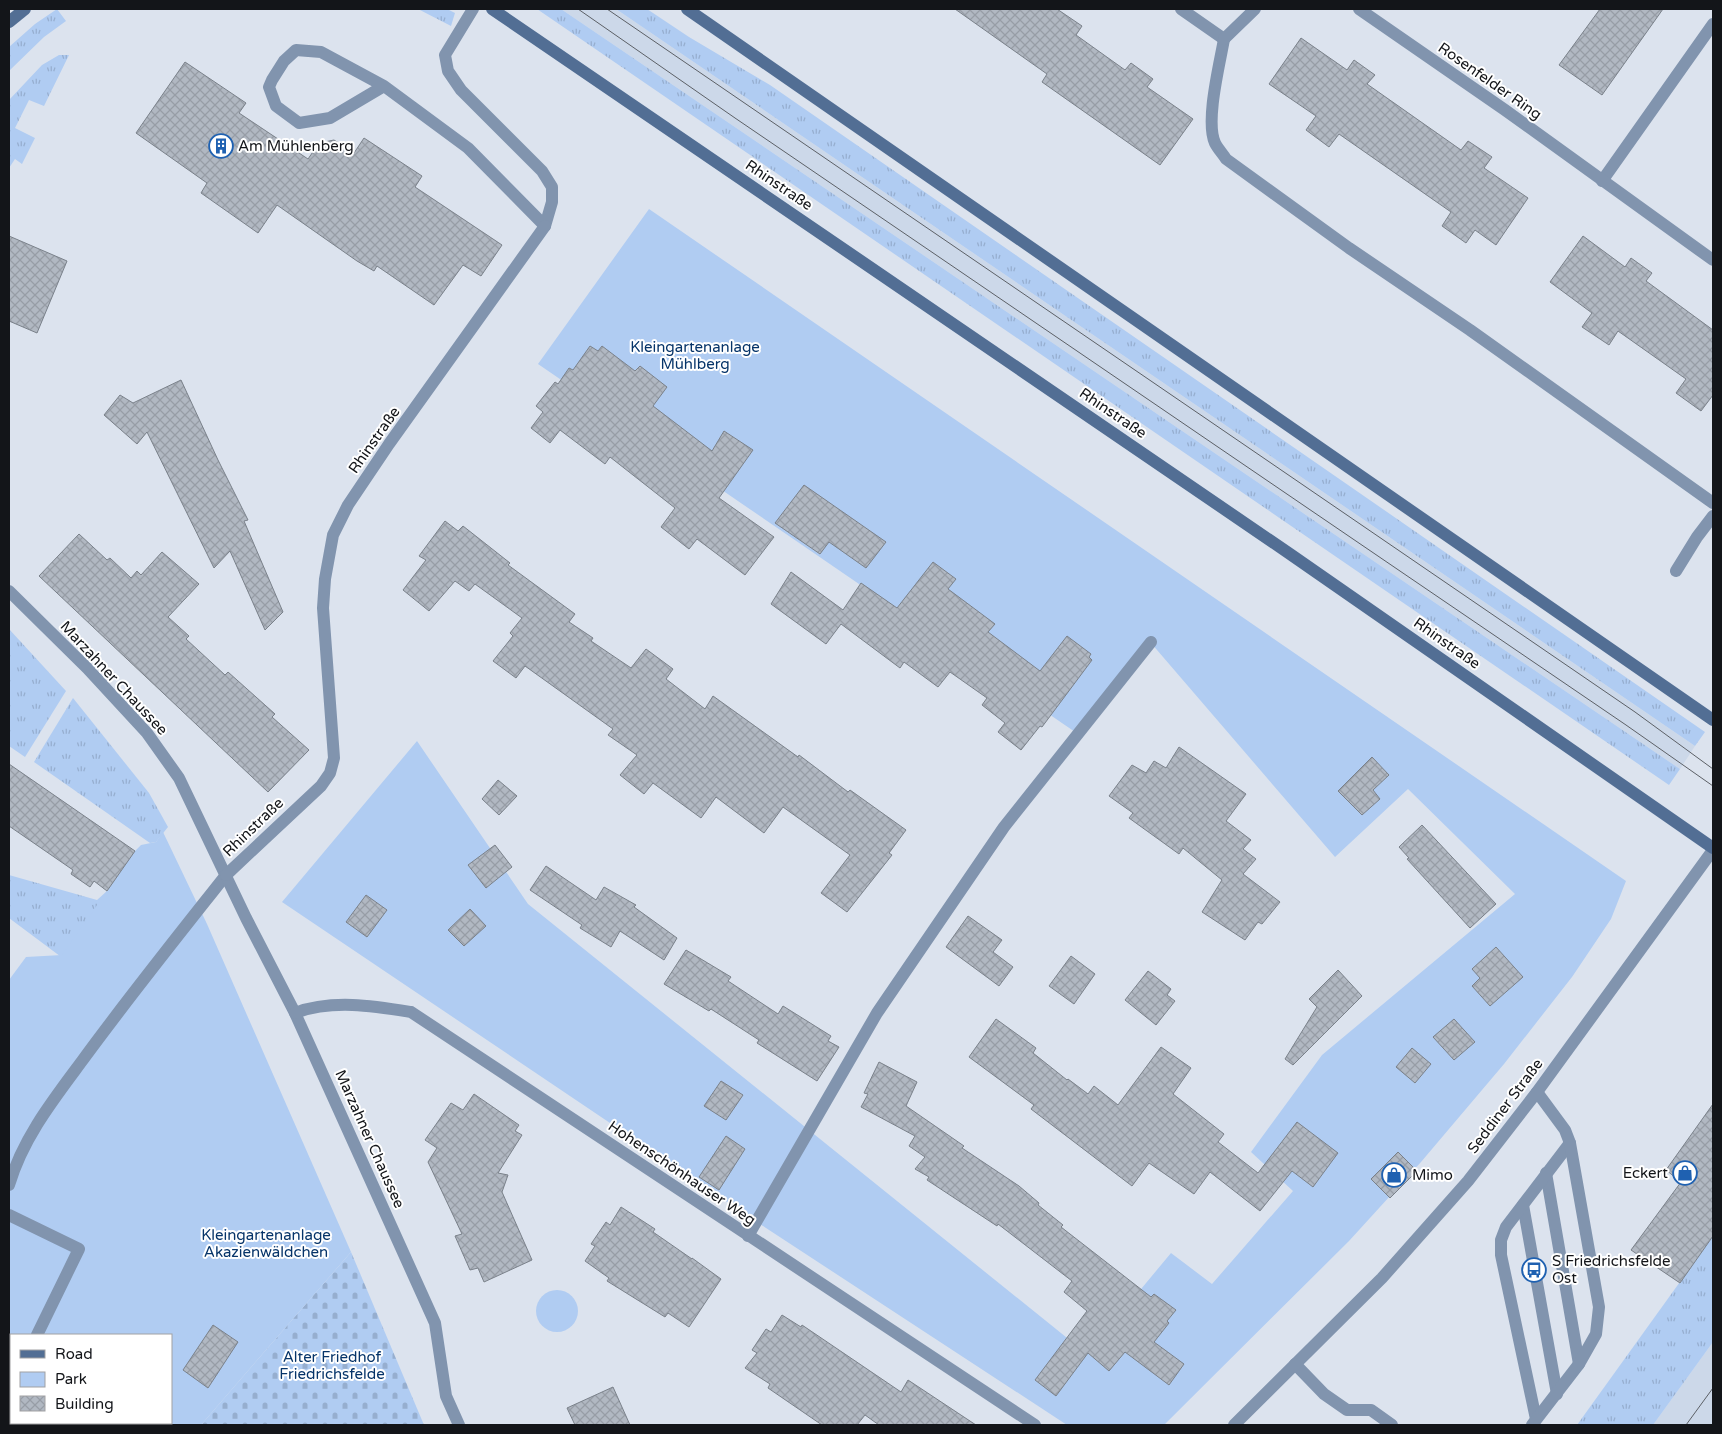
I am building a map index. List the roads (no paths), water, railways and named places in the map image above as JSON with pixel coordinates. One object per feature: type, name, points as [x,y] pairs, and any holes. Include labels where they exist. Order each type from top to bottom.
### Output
[{"type":"main road","points":[[9,22],[25,9]]},
{"type":"main road","name":"Rhinstraße","points":[[492,9],[1290,554],[1713,849]]},
{"type":"main road","points":[[687,9],[1713,720]]},
{"type":"street","name":"Rhinstraße","points":[[226,875],[320,786],[330,773],[334,758],[324,608],[325,579],[333,535],[348,505],[389,444],[545,226],[552,202],[552,187],[542,171],[460,90],[448,71],[445,55],[473,9]]},
{"type":"street","points":[[1181,9],[1224,39]]},
{"type":"street","points":[[1255,9],[1224,39],[1212,122],[1214,142],[1226,159],[1349,248],[1470,330],[1713,503]]},
{"type":"street","name":"Rosenfelder Ring","points":[[1359,9],[1505,110],[1713,260]]},
{"type":"street","points":[[1602,181],[1713,24]]},
{"type":"street","points":[[384,86],[330,118],[300,123],[276,106],[270,87],[272,80],[284,61],[296,50],[321,52],[384,86],[468,148],[545,226]]},
{"type":"street","points":[[1676,571],[1713,516]]},
{"type":"street","name":"Marzahner Chaussee","points":[[9,591],[88,668],[146,733],[179,778],[295,1014],[434,1323],[446,1396],[459,1425]]},
{"type":"street","points":[[748,1236],[876,1013],[1004,827],[1151,642]]},
{"type":"street","name":"Seddiner Straße","points":[[1234,1425],[1382,1278],[1468,1181],[1537,1092],[1713,849]]},
{"type":"street","points":[[9,1185],[25,1144],[49,1104],[121,1007],[226,875]]},
{"type":"street","name":"Hohenschönhauser Weg","points":[[295,1014],[311,1007],[368,1005],[411,1012],[1035,1425]]},
{"type":"street","points":[[1534,1422],[1579,1364],[1596,1334],[1600,1307],[1570,1142],[1565,1130],[1537,1092]]},
{"type":"street","points":[[1534,1422],[1501,1255],[1500,1240],[1506,1227],[1570,1142]]},
{"type":"street","points":[[1546,1172],[1579,1364]]},
{"type":"street","points":[[1522,1205],[1557,1394]]},
{"type":"street","points":[[9,1215],[79,1249],[37,1334]]},
{"type":"street","points":[[1295,1364],[1324,1394],[1347,1410],[1371,1410],[1392,1425]]},
{"type":"tram line","points":[[578,9],[1713,786]]},
{"type":"tram line","points":[[607,9],[1635,712],[1713,769]]},
{"type":"tram line","points":[[1686,1425],[1713,1388]]},
{"type":"place","name":"Am Mühlenberg","points":[[221,146]]},
{"type":"place","name":"Eckert","points":[[1685,1173]]},
{"type":"place","name":"Mimo","points":[[1394,1175]]},
{"type":"place","name":"S Friedrichsfelde Ost","points":[[1534,1270]]},
{"type":"park label","name":"Kleingartenanlage Mühlberg","points":[[695,356]]},
{"type":"park label","name":"Kleingartenanlage Akazienwäldchen","points":[[266,1244]]},
{"type":"park label","name":"Alter Friedhof Friedrichsfelde","points":[[332,1366]]}]
